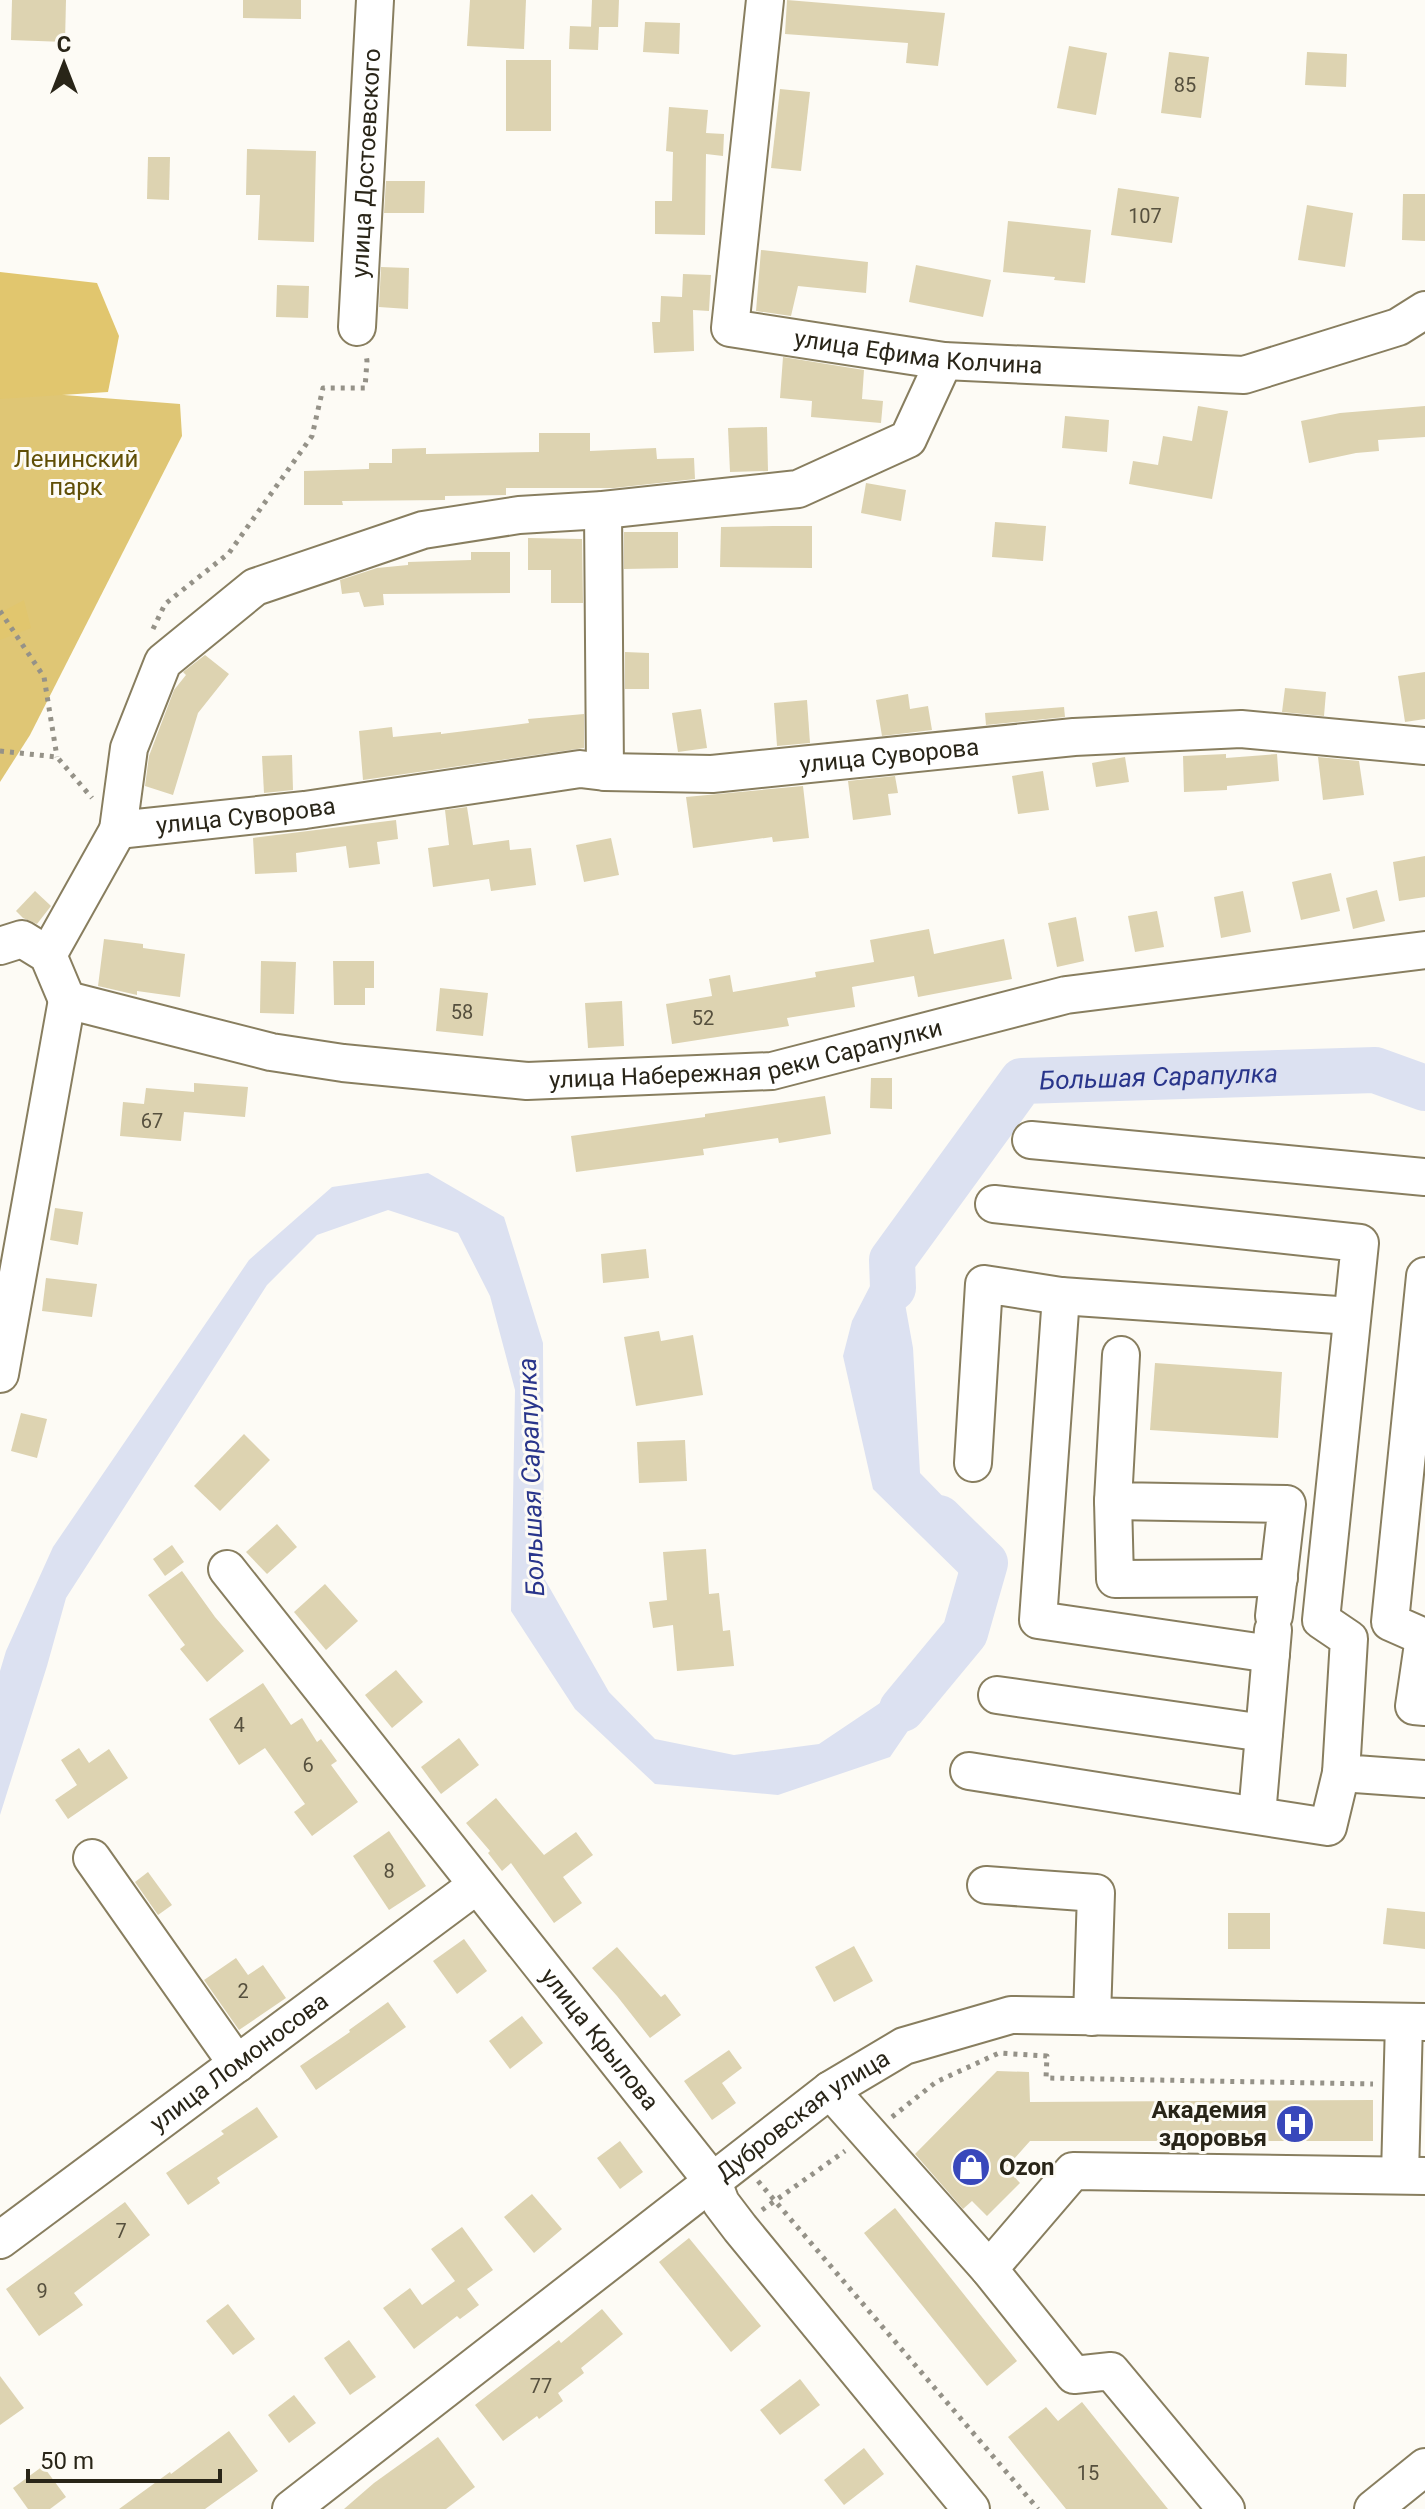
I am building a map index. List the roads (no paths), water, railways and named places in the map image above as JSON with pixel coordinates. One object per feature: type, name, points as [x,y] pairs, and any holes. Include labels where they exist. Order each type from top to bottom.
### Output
[{"type":"street","name":"улица Достоевского","points":[[357,327],[375,0]]},
{"type":"street","name":"улица Ефима Колчина","points":[[765,0],[730,328],[944,361],[1244,375],[1398,327],[1425,310]]},
{"type":"street","name":"улица Суворова","points":[[944,361],[908,439],[798,489],[603,510],[519,515],[423,530],[255,587],[163,662],[129,748],[118,830],[305,810],[580,769],[712,774],[1074,737],[1241,729],[1425,746]]},
{"type":"street","points":[[603,510],[605,772]]},
{"type":"street","points":[[48,955],[118,830]]},
{"type":"street","points":[[0,946],[22,939],[48,955],[67,1000],[0,1374]]},
{"type":"street","name":"улица Набережная реки Сарапулки","points":[[67,1000],[271,1052],[343,1063],[527,1081],[772,1071],[1066,995],[1425,950]]},
{"type":"street","points":[[1031,1140],[1425,1177]]},
{"type":"street","points":[[994,1204],[1360,1243],[1321,1620]]},
{"type":"street","points":[[1425,1276],[1411,1551],[1390,1622],[1424,1637],[1414,1706],[1425,1707]]},
{"type":"street","points":[[973,1463],[984,1284],[1061,1296],[1352,1316]]},
{"type":"street","points":[[1061,1296],[1038,1620],[1271,1654]]},
{"type":"street","points":[[1121,1355],[1113,1501],[1115,1579],[1279,1578]]},
{"type":"street","points":[[1113,1501],[1287,1504],[1257,1815]]},
{"type":"street","name":"улица Крылова","points":[[227,1569],[713,2182],[721,2203],[952,2503]]},
{"type":"street","points":[[969,1771],[1328,1827],[1341,1773],[1349,1639],[1321,1620],[1274,1616]]},
{"type":"street","points":[[997,1695],[1264,1733]]},
{"type":"street","points":[[1341,1773],[1425,1779]]},
{"type":"street","points":[[92,1858],[237,2064]]},
{"type":"street","name":"улица Ломоносова","points":[[0,2240],[477,1885]]},
{"type":"street","points":[[986,1885],[1096,1893],[1092,2017]]},
{"type":"street","name":"Дубровская улица","points":[[291,2509],[830,2090],[904,2046],[1011,2015],[1414,2022]]},
{"type":"street","points":[[989,2269],[1073,2171],[1413,2176],[1402,2084],[1414,2022]]},
{"type":"street","points":[[830,2090],[989,2269],[1074,2375],[1111,2371],[1226,2509]]},
{"type":"street","points":[[1373,2509],[1425,2467]]},
{"type":"water","points":[[428,1173],[504,1217],[543,1343],[544,1578],[609,1692],[655,1739],[734,1755],[819,1744],[950,1656],[918,1716],[890,1757],[778,1795],[655,1784],[575,1709],[511,1611],[515,1390],[490,1296],[458,1233],[388,1210],[317,1235],[267,1285],[66,1598],[0,1815],[0,1671],[53,1547],[249,1260],[332,1187]]},
{"type":"water","points":[[900,1228],[926,1242],[902,1287],[913,1348],[920,1473],[992,1547],[973,1587],[873,1489],[843,1356],[852,1321]]},
{"type":"waterway","name":"Большая Сарапулка","points":[[893,1288],[892,1260],[1022,1081],[1375,1070],[1425,1088]]},
{"type":"waterway","name":"Большая Сарапулка","points":[[902,1709],[965,1633],[985,1563],[939,1518]]},
{"type":"place","name":"Академия здоровья","points":[[1295,2124]]},
{"type":"place","name":"Ozon","points":[[971,2167]]},
{"type":"park label","name":"Ленинский парк","points":[[76,473]]}]
